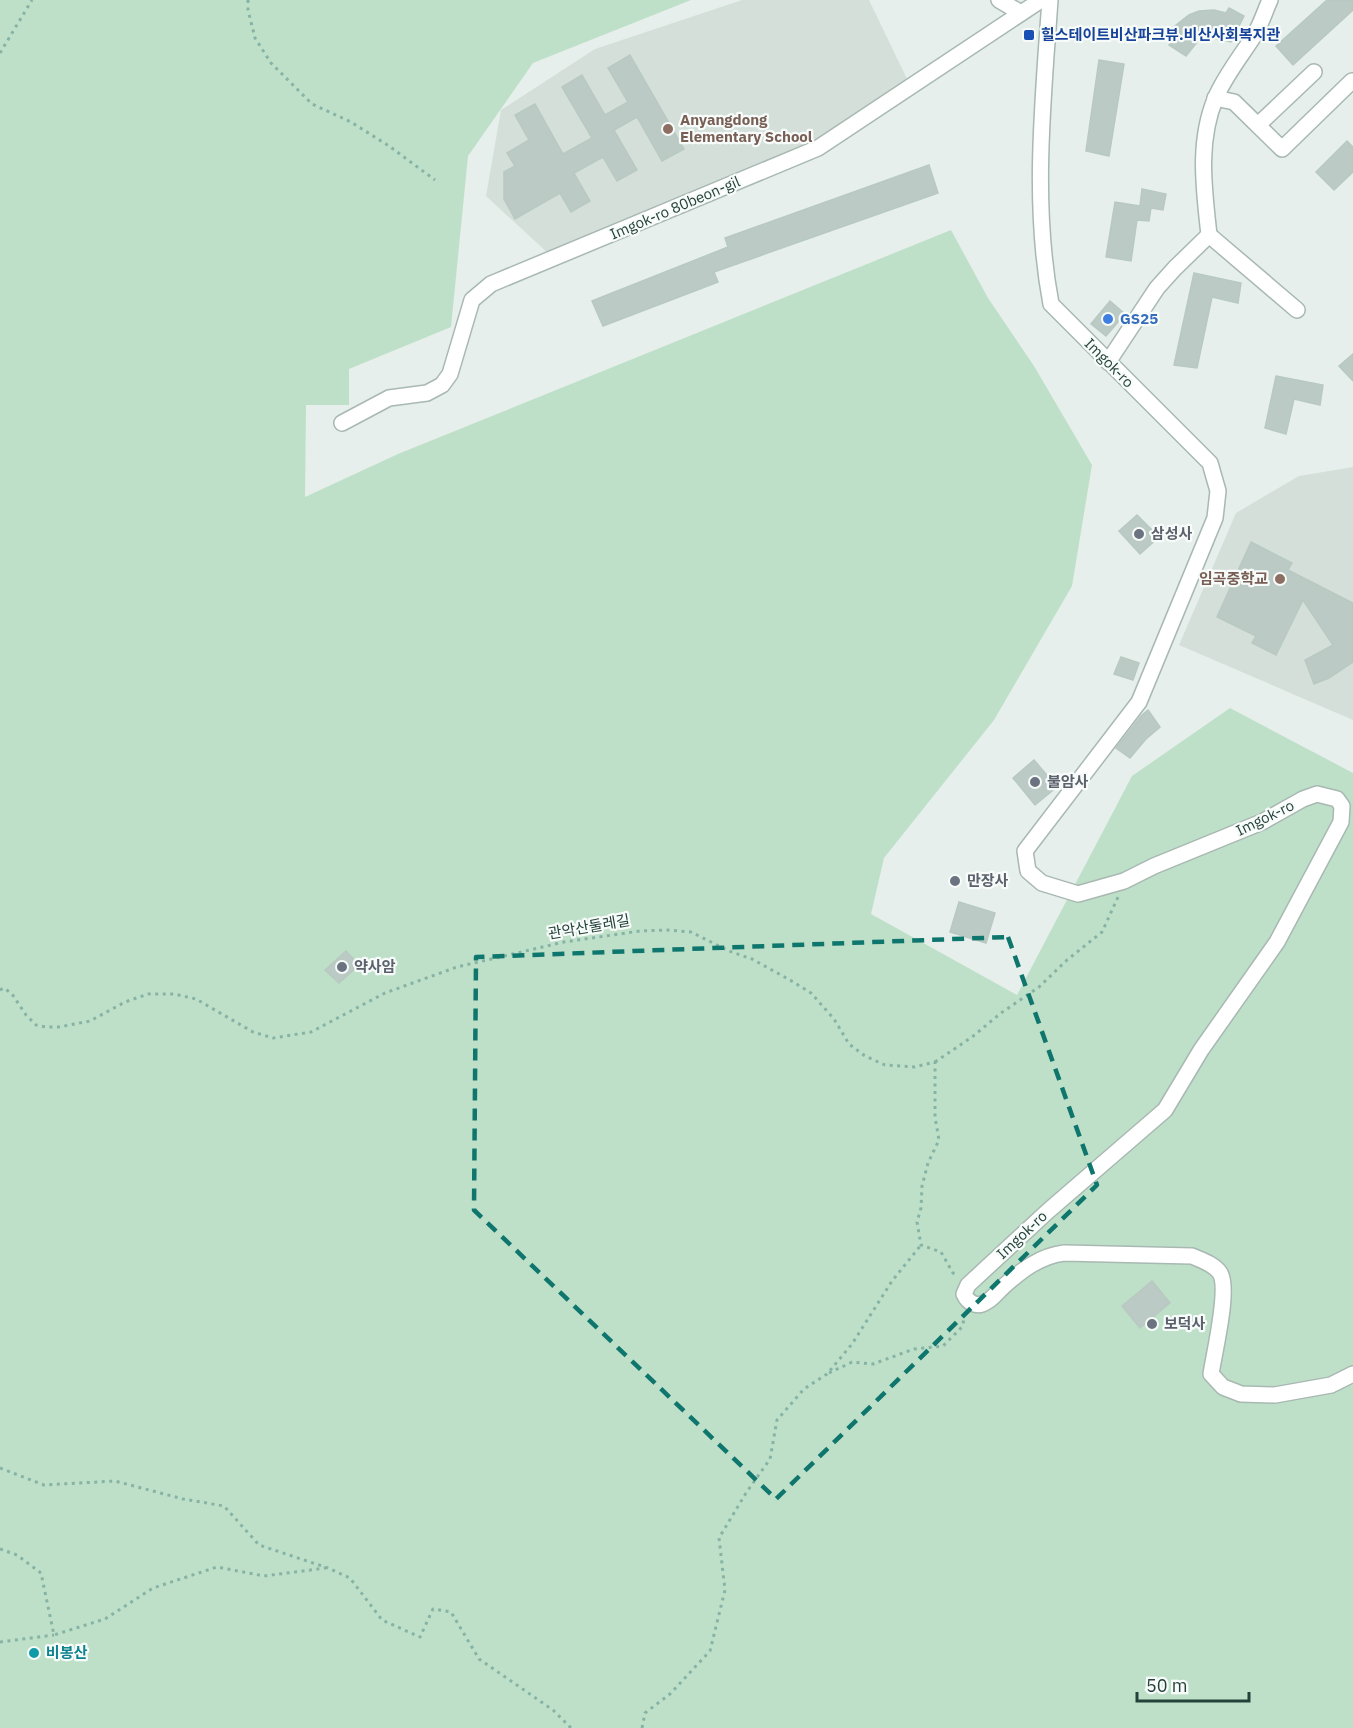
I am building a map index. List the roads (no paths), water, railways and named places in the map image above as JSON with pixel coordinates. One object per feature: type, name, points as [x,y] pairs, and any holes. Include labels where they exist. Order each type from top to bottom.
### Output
[{"type":"street","points":[[999,0],[1021,14]]},
{"type":"street","name":"Imgok-ro 80beon-gil","points":[[342,423],[389,398],[428,393],[442,385],[450,374],[472,300],[491,284],[818,148],[1041,0]]},
{"type":"street","name":"Imgok-ro","points":[[1050,0],[1041,126],[1040,179],[1044,268],[1051,304],[1210,463],[1218,491],[1215,518],[1139,702],[1025,851],[1028,871],[1042,883],[1078,894],[1124,881],[1154,866],[1262,822],[1317,794],[1337,799],[1342,806],[1341,822],[1277,942],[1202,1050],[1165,1110],[1047,1211],[967,1293],[974,1304],[985,1303],[1039,1259],[1050,1255],[1064,1253],[1192,1256],[1210,1264],[1220,1273],[1224,1293],[1211,1374],[1223,1387],[1241,1394],[1275,1395],[1331,1385],[1353,1374]]},
{"type":"street","points":[[1270,0],[1255,33],[1232,66],[1215,98],[1206,129],[1203,160],[1209,235],[1297,310]]},
{"type":"street","points":[[1258,125],[1314,72]]},
{"type":"street","points":[[1215,98],[1234,102],[1282,149],[1352,81]]},
{"type":"street","points":[[1108,362],[1157,288],[1209,235]]},
{"type":"place","name":"힐스테이트비산파크뷰.비산사회복지관","points":[[1029,35]]},
{"type":"place","name":"Anyangdong Elementary School","points":[[668,129]]},
{"type":"place","name":"GS25","points":[[1108,319]]},
{"type":"place","name":"삼성사","points":[[1139,534]]},
{"type":"place","name":"임곡중학교","points":[[1280,579]]},
{"type":"place","name":"불암사","points":[[1035,782]]},
{"type":"place","name":"만장사","points":[[955,881]]},
{"type":"place","name":"약사암","points":[[342,967]]},
{"type":"place","name":"보덕사","points":[[1152,1324]]},
{"type":"place","name":"비봉산","points":[[34,1653]]}]
